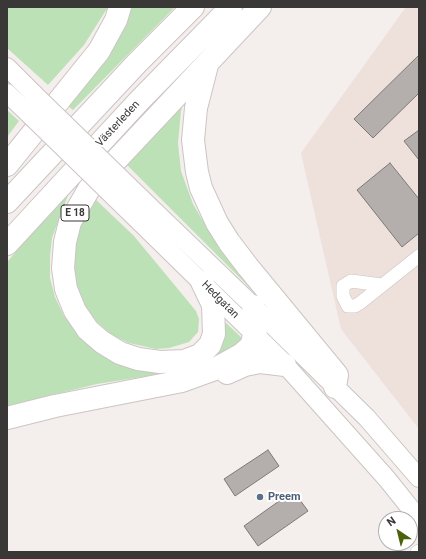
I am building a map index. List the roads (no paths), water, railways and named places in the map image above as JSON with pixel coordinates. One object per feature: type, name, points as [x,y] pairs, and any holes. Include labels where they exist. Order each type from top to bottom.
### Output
[{"type":"highway","points":[[7,165],[99,50],[109,34],[120,7]]},
{"type":"highway","points":[[7,202],[137,63],[192,7]]},
{"type":"highway","name":"Västerleden","points":[[7,244],[133,107],[232,7]]},
{"type":"highway","name":"E 18","points":[[202,282],[213,305],[214,334],[210,345],[200,355],[184,361],[160,362],[138,359],[120,353],[102,342],[88,330],[75,311],[66,289],[63,268],[64,242],[70,222],[89,189],[260,7]]},
{"type":"highway","points":[[208,62],[194,125],[194,157],[201,188],[217,223],[229,242],[337,375],[335,387]]},
{"type":"highway","points":[[7,418],[55,406],[182,381],[215,369],[248,350],[251,346],[255,335],[257,316],[253,306]]},
{"type":"highway","points":[[215,369],[223,374],[245,365],[260,362],[283,362]]},
{"type":"main road","name":"Hedgatan","points":[[7,67],[39,99],[144,214],[202,282],[283,362],[387,479],[419,519]]},
{"type":"main road","name":"Hedgatan","points":[[7,94],[144,214],[253,306],[380,433],[419,478]]},
{"type":"street","points":[[382,285],[419,256]]},
{"type":"place","name":"Preem","points":[[260,497]]}]
